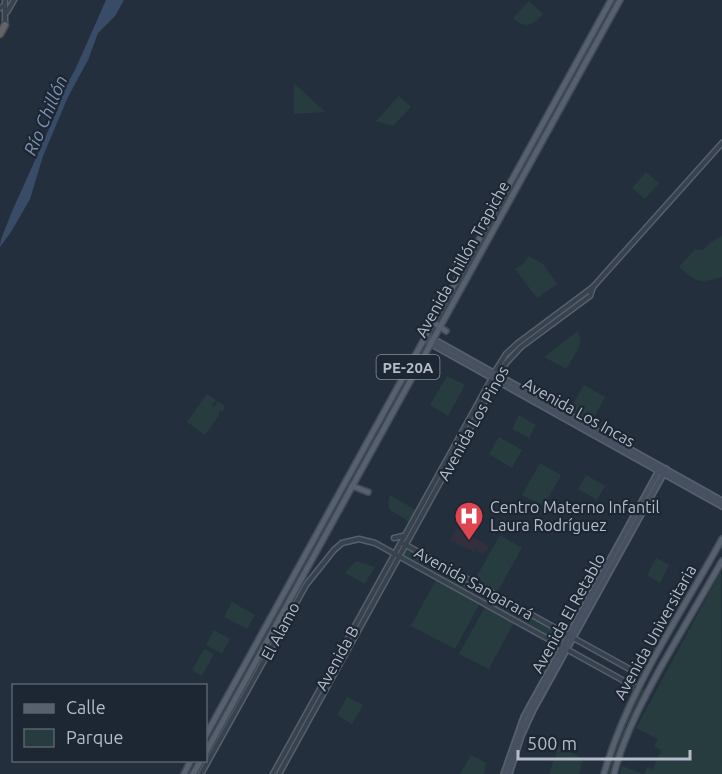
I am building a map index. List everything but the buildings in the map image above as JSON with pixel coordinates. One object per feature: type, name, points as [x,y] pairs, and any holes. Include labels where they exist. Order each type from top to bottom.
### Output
[{"type":"highway","points":[[0,34],[5,25]]},
{"type":"main road","name":"Avenida Chillón Trapiche","points":[[207,733],[611,0]]},
{"type":"main road","name":"Avenida Chillón Trapiche","points":[[209,749],[227,721],[233,701],[264,646],[274,634],[298,584],[359,472],[407,394],[440,326],[621,0]]},
{"type":"main road","points":[[557,97],[565,101]]},
{"type":"main road","points":[[487,224],[495,228]]},
{"type":"main road","points":[[456,262],[462,261],[465,264]]},
{"type":"main road","points":[[442,305],[450,309]]},
{"type":"main road","points":[[433,322],[446,331]]},
{"type":"main road","name":"Avenida Los Incas","points":[[425,337],[494,379],[722,501]]},
{"type":"main road","points":[[377,424],[384,428]]},
{"type":"main road","points":[[352,468],[359,472]]},
{"type":"main road","name":"Avenida El Retablo","points":[[571,636],[573,628],[663,470]]},
{"type":"main road","name":"Avenida El Retablo","points":[[509,774],[527,722],[571,636],[663,470]]},
{"type":"main road","points":[[352,486],[368,492]]},
{"type":"main road","points":[[339,493],[346,497]]},
{"type":"main road","name":"Avenida Los Incas","points":[[706,494],[722,506]]},
{"type":"main road","name":"Avenida Universitaria","points":[[604,774],[629,707],[721,538]]},
{"type":"main road","name":"Avenida Universitaria","points":[[614,774],[630,726],[722,561]]},
{"type":"main road","points":[[300,563],[307,567]]},
{"type":"main road","points":[[291,580],[298,584]]},
{"type":"main road","points":[[562,632],[573,628]]},
{"type":"main road","points":[[256,642],[264,646]]},
{"type":"main road","name":"Avenida El Retablo","points":[[504,774],[524,717],[565,648]]},
{"type":"main road","points":[[658,674],[669,660]]},
{"type":"main road","points":[[250,670],[257,673]]},
{"type":"main road","points":[[238,676],[245,680]]},
{"type":"main road","points":[[226,697],[233,701]]},
{"type":"street","points":[[5,25],[8,9],[13,1]]},
{"type":"street","points":[[5,3],[6,16]]},
{"type":"street","points":[[0,8],[5,3]]},
{"type":"street","name":"Avenida Los Pinos","points":[[403,543],[494,379],[509,358],[588,294],[722,143]]},
{"type":"street","points":[[394,538],[407,535],[414,549]]},
{"type":"street","name":"El Alamo","points":[[227,721],[257,673],[274,634],[300,594],[338,547],[348,541],[359,539],[369,541],[396,555]]},
{"type":"street","name":"Avenida Sangarará","points":[[403,543],[642,676]]},
{"type":"street","name":"Avenida B","points":[[273,774],[308,716],[403,543]]},
{"type":"street","points":[[384,548],[389,554],[391,564],[401,560],[408,561]]},
{"type":"street","name":"Avenida Sangarará","points":[[396,555],[635,687]]},
{"type":"street","name":"Avenida B","points":[[279,774],[308,716]]},
{"type":"shaded area","name":"Centro Materno Infantil Laura Rodríguez","points":[[457,528],[489,546],[484,554],[477,551],[477,547],[473,553],[472,550],[450,540]]},
{"type":"green space","points":[[529,1],[543,14],[529,25],[521,24],[513,18]]},
{"type":"green space","points":[[294,83],[325,112],[294,114]]},
{"type":"green space","points":[[399,96],[411,107],[393,126],[376,121]]},
{"type":"green space","points":[[646,172],[659,183],[645,199],[632,188]]},
{"type":"green space","points":[[722,236],[722,277],[699,281],[679,267],[695,249],[703,250]]},
{"type":"green space","points":[[529,256],[543,264],[557,284],[537,298],[515,269]]},
{"type":"green space","points":[[578,331],[579,346],[566,369],[544,357]]},
{"type":"green space","points":[[447,376],[465,385],[448,416],[430,405]]},
{"type":"green space","points":[[584,385],[605,397],[590,424],[568,412]]},
{"type":"green space","points":[[207,394],[216,400],[212,405],[214,407],[218,401],[225,406],[222,412],[219,410],[219,415],[205,435],[187,422]]},
{"type":"green space","points":[[519,415],[536,425],[529,438],[512,429]]},
{"type":"green space","points":[[499,437],[522,450],[512,468],[489,454]]},
{"type":"green space","points":[[540,463],[561,475],[544,506],[522,495]]},
{"type":"green space","points":[[586,475],[605,486],[597,500],[578,489]]},
{"type":"green space","points":[[390,495],[416,510],[409,522],[389,509]]},
{"type":"green space","points":[[500,535],[522,548],[496,594],[474,581]]},
{"type":"green space","points":[[406,546],[470,582],[465,591],[401,555]]},
{"type":"green space","points":[[656,558],[669,565],[660,583],[647,575]]},
{"type":"green space","points":[[356,561],[375,567],[365,584],[345,573]]},
{"type":"green space","points":[[721,571],[722,774],[644,774],[647,767],[653,769],[661,750],[654,747],[658,739],[636,728]]},
{"type":"green space","points":[[436,580],[480,603],[455,649],[411,626]]},
{"type":"green space","points":[[473,584],[495,596],[491,604],[468,592]]},
{"type":"green space","points":[[498,598],[567,636],[562,645],[494,606]]},
{"type":"green space","points":[[232,602],[255,615],[247,629],[224,617]]},
{"type":"green space","points":[[485,607],[514,622],[489,669],[459,654]]},
{"type":"green space","points":[[214,630],[230,639],[222,654],[206,645]]},
{"type":"green space","points":[[204,649],[214,654],[202,676],[192,670]]},
{"type":"green space","points":[[642,689],[645,691],[624,733],[611,774],[607,774],[622,729]]},
{"type":"green space","points":[[347,697],[363,705],[352,724],[337,715]]},
{"type":"green space","points":[[559,746],[583,759],[579,774],[549,774]]},
{"type":"green space","points":[[471,755],[486,763],[484,774],[460,774]]},
{"type":"green space","points":[[622,766],[644,774],[620,774]]},
{"type":"water","points":[[106,0],[124,0],[115,16],[98,33],[88,60],[68,97],[43,156],[30,199],[0,247],[10,216]]},
{"type":"place","name":"Centro Materno Infantil Laura Rodríguez","points":[[469,542]]},
{"type":"water label","name":"Río Chillón","points":[[45,115]]}]
